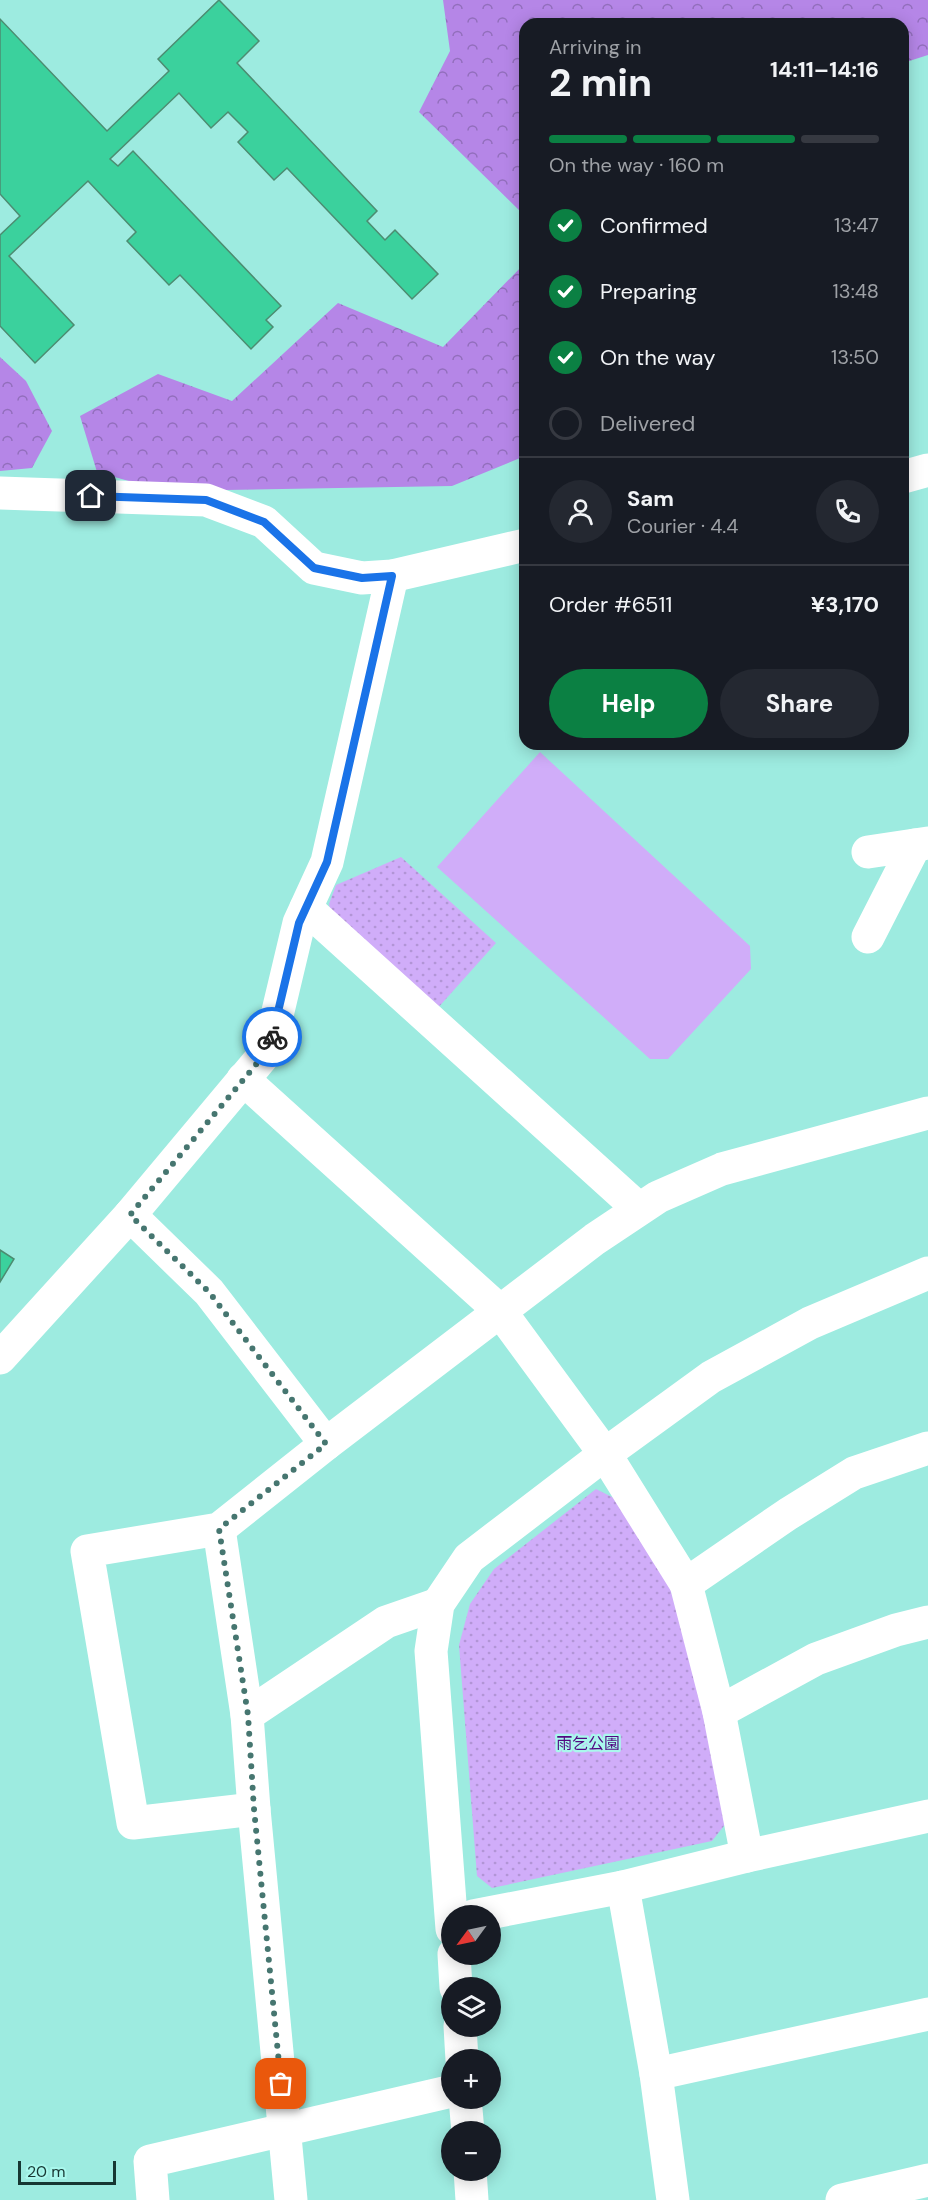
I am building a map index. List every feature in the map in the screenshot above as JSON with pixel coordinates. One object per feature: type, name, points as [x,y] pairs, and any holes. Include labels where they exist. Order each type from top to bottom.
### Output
[{"type":"street","points":[[909,475],[928,470]]},
{"type":"street","points":[[0,493],[206,500],[264,522],[314,568],[362,578],[392,576],[519,546]]},
{"type":"street","points":[[0,1358],[130,1215],[269,1049],[299,923],[327,862],[392,576]]},
{"type":"street","points":[[868,852],[922,844]]},
{"type":"street","points":[[868,937],[922,844]]},
{"type":"street","points":[[306,908],[639,1209]]},
{"type":"street","points":[[243,1079],[500,1311],[605,1454],[686,1584],[719,1712],[747,1856]]},
{"type":"street","points":[[254,1809],[133,1823],[87,1551],[219,1529],[326,1444],[595,1239],[658,1197],[722,1169],[927,1117]]},
{"type":"street","points":[[130,1215],[209,1292],[326,1444]]},
{"type":"street","points":[[450,1905],[431,1651],[438,1604],[469,1558],[605,1454],[711,1377],[810,1323],[928,1273]]},
{"type":"street","points":[[686,1584],[788,1514],[854,1473],[928,1448]]},
{"type":"street","points":[[219,1529],[248,1715],[254,1809],[291,2200]]},
{"type":"street","points":[[248,1715],[386,1622],[438,1604]]},
{"type":"street","points":[[719,1712],[816,1659],[896,1630],[928,1622]]},
{"type":"street","points":[[501,1911],[623,1887],[747,1856],[928,1816]]},
{"type":"street","points":[[623,1887],[656,2074],[673,2200]]},
{"type":"street","points":[[656,2074],[928,2014]]},
{"type":"street","points":[[153,2200],[150,2161],[441,2094]]},
{"type":"street","points":[[842,2200],[928,2180]]},
{"type":"street","points":[[471,2181],[472,2200]]},
{"type":"green space","points":[[443,0],[928,0],[928,55],[909,61],[909,18],[519,18],[519,210],[419,112],[450,51]]},
{"type":"green space","points":[[519,269],[519,458],[452,486],[164,491],[97,472],[80,416],[158,374],[232,401],[338,303],[443,347]]},
{"type":"green space","points":[[0,357],[26,381],[52,431],[32,468],[0,471]]},
{"type":"green space","points":[[540,752],[750,946],[751,969],[668,1059],[650,1059],[437,867]]},
{"type":"green space","points":[[401,857],[496,943],[436,1010],[332,918],[329,904],[336,885]]},
{"type":"green space","name":"雨乞公園","points":[[596,1489],[616,1499],[668,1580],[706,1718],[727,1822],[712,1841],[492,1888],[477,1876],[459,1645],[470,1604],[494,1569]]},
{"type":"building","points":[[219,0],[259,41],[237,63],[377,211],[367,221],[385,240],[395,230],[438,274],[412,299],[287,168],[274,180],[238,142],[248,132],[228,112],[211,128],[179,93],[110,159],[118,166],[133,151],[281,306],[266,320],[273,327],[251,349],[180,275],[169,285],[127,241],[136,232],[88,181],[9,256],[74,325],[35,363],[0,326],[0,235],[20,216],[0,194],[0,19],[107,131],[169,71],[158,59]]},
{"type":"building","points":[[0,1250],[14,1259],[0,1282]]},
{"type":"way so far","points":[[272,1037],[269,1049],[130,1215],[209,1292],[326,1444],[219,1529],[248,1715],[254,1809],[281,2084]]},
{"type":"route","points":[[91,496],[206,500],[264,522],[314,568],[362,578],[392,576],[327,862],[299,923],[272,1037]]}]
